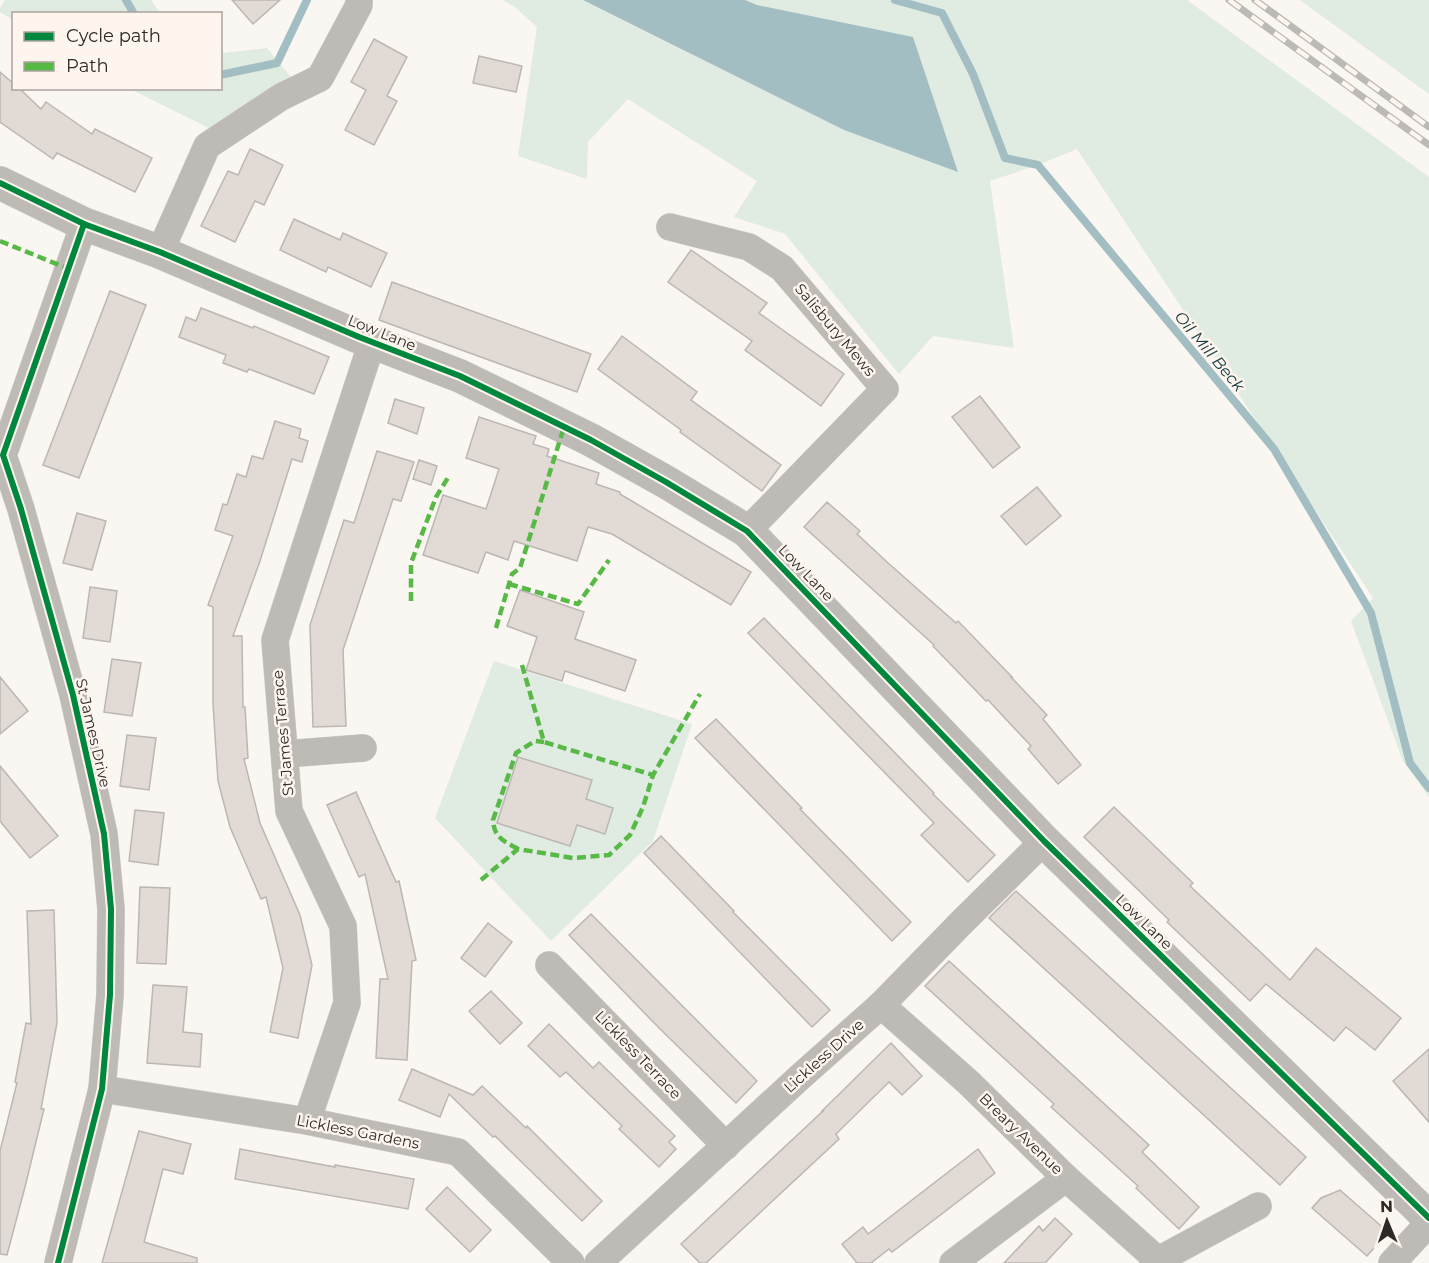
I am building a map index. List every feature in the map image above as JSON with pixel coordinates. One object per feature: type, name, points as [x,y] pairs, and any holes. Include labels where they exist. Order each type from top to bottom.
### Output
[{"type":"street","points":[[160,252],[207,146],[281,97],[320,78],[360,0]]},
{"type":"street","name":"Low Lane","points":[[0,183],[84,224],[160,252],[372,342],[460,376],[591,440],[747,531],[1044,841],[1429,1218]]},
{"type":"street","name":"St James Drive","points":[[58,1263],[102,1089],[110,995],[111,909],[104,834],[73,695],[21,509],[2,454],[84,224]]},
{"type":"street","name":"Salisbury Mews","points":[[670,227],[749,247],[782,268],[885,389],[747,531]]},
{"type":"street","name":"St James Terrace","points":[[307,1121],[347,1003],[343,926],[289,811],[275,640],[372,342]]},
{"type":"street","points":[[285,754],[363,748]]},
{"type":"street","name":"Lickless Drive","points":[[598,1263],[881,1005],[1044,841]]},
{"type":"street","name":"Lickless Terrace","points":[[549,965],[726,1146]]},
{"type":"street","name":"Breary Avenue","points":[[881,1005],[968,1082],[1065,1178],[1157,1262]]},
{"type":"street","name":"Lickless Gardens","points":[[102,1089],[307,1121],[458,1152],[570,1263]]},
{"type":"street","points":[[953,1263],[1065,1178]]},
{"type":"street","points":[[1157,1262],[1258,1206]]},
{"type":"street","points":[[1392,1263],[1429,1223]]},
{"type":"shaded area","points":[[5,0],[151,0],[159,12],[12,12],[12,19],[0,12]]},
{"type":"shaded area","points":[[503,0],[583,0],[844,130],[957,171],[757,5],[745,0],[1187,0],[1429,177],[1429,797],[1403,761],[1351,621],[1373,598],[1077,149],[990,181],[1014,348],[933,336],[899,374],[785,234],[734,217],[757,181],[628,99],[588,142],[587,179],[518,156],[537,27],[515,7]]},
{"type":"shaded area","points":[[1300,0],[1429,0],[1429,94]]},
{"type":"shaded area","points":[[267,48],[291,77],[209,128],[132,90],[222,90],[223,53]]},
{"type":"shaded area","points":[[494,661],[692,724],[653,841],[551,941],[435,818]],"holes":[[[518,757],[592,780],[586,799],[613,809],[605,834],[577,825],[570,846],[498,823]]]},
{"type":"water","points":[[583,0],[745,0],[757,5],[913,37],[958,172],[844,130]]},
{"type":"building","points":[[232,0],[280,0],[253,24]]},
{"type":"building","points":[[374,39],[407,57],[387,96],[397,101],[374,145],[345,130],[366,90],[351,82]]},
{"type":"building","points":[[479,56],[522,66],[516,92],[473,83]]},
{"type":"building","points":[[0,72],[12,82],[12,90],[21,90],[41,109],[46,102],[92,134],[95,129],[152,158],[135,192],[57,153],[53,159],[0,122]]},
{"type":"building","points":[[250,149],[283,165],[264,205],[255,201],[235,242],[201,226],[228,171],[238,175]]},
{"type":"building","points":[[294,219],[340,240],[343,233],[387,253],[371,287],[328,267],[326,272],[280,250]]},
{"type":"building","points":[[691,250],[767,303],[759,313],[844,374],[821,406],[745,350],[752,341],[668,282]]},
{"type":"building","points":[[392,282],[591,354],[577,392],[379,320]]},
{"type":"building","points":[[110,291],[146,305],[79,478],[43,465]]},
{"type":"building","points":[[201,308],[253,328],[254,326],[329,357],[314,394],[249,369],[247,372],[223,363],[226,355],[179,337],[186,317],[196,321]]},
{"type":"building","points":[[622,336],[697,392],[691,400],[781,465],[762,491],[598,369]]},
{"type":"building","points":[[980,396],[1020,447],[993,468],[952,417]]},
{"type":"building","points":[[395,399],[424,408],[417,434],[388,423]]},
{"type":"building","points":[[479,417],[536,436],[533,444],[549,449],[547,456],[599,473],[596,484],[620,492],[751,572],[731,605],[612,534],[588,527],[577,561],[514,541],[508,560],[486,552],[478,573],[423,555],[443,495],[486,509],[499,469],[466,458]]},
{"type":"building","points":[[275,421],[301,429],[299,438],[308,441],[302,462],[292,459],[260,561],[233,636],[242,636],[243,707],[245,707],[248,758],[244,759],[260,823],[300,915],[312,965],[298,1038],[270,1032],[283,968],[266,897],[261,899],[230,827],[218,781],[213,704],[213,607],[208,605],[233,536],[215,530],[223,504],[227,505],[237,474],[246,477],[252,456],[263,459]]},
{"type":"building","points":[[377,451],[414,462],[401,501],[393,499],[343,650],[346,726],[313,727],[310,625],[344,520],[354,523]]},
{"type":"building","points":[[419,460],[437,466],[431,485],[413,479]]},
{"type":"building","points":[[1037,487],[1061,516],[1026,545],[1001,516]]},
{"type":"building","points":[[827,502],[860,531],[857,534],[887,562],[956,623],[958,621],[1047,715],[1043,719],[1081,765],[1058,784],[1028,749],[1031,746],[934,645],[804,527]]},
{"type":"building","points":[[77,513],[106,521],[92,570],[63,563]]},
{"type":"building","points":[[90,587],[117,591],[110,642],[83,638]]},
{"type":"building","points":[[520,590],[584,612],[575,639],[636,660],[625,691],[565,671],[562,681],[526,670],[537,637],[507,626]]},
{"type":"building","points":[[764,618],[933,794],[995,855],[968,882],[921,835],[934,823],[748,633]]},
{"type":"building","points":[[112,659],[141,663],[132,716],[104,712]]},
{"type":"building","points":[[0,677],[28,711],[0,734]]},
{"type":"building","points":[[716,719],[911,922],[892,941],[695,738]]},
{"type":"building","points":[[127,735],[156,738],[149,790],[120,786]]},
{"type":"building","points":[[518,757],[592,780],[586,799],[613,808],[605,834],[577,825],[570,846],[497,823]]},
{"type":"building","points":[[0,766],[58,836],[30,858],[0,821]]},
{"type":"building","points":[[356,792],[396,882],[399,881],[416,960],[412,961],[407,1060],[376,1058],[380,979],[388,979],[365,874],[359,877],[327,805]]},
{"type":"building","points":[[1114,807],[1193,883],[1190,886],[1290,980],[1316,948],[1401,1018],[1375,1050],[1346,1027],[1334,1041],[1266,984],[1250,1001],[1167,922],[1169,920],[1084,837]]},
{"type":"building","points":[[135,810],[164,813],[158,865],[129,861]]},
{"type":"building","points":[[661,836],[830,1010],[812,1027],[644,853]]},
{"type":"building","points":[[140,887],[170,888],[166,964],[137,963]]},
{"type":"building","points":[[1016,891],[1306,1157],[1280,1185],[989,918]]},
{"type":"building","points":[[54,910],[57,1023],[41,1109],[44,1109],[7,1255],[0,1254],[0,1151],[17,1083],[15,1082],[26,1023],[31,1024],[27,911]]},
{"type":"building","points":[[591,914],[757,1081],[736,1103],[569,935]]},
{"type":"building","points":[[488,923],[512,942],[485,977],[461,958]]},
{"type":"building","points":[[949,961],[1149,1145],[1142,1152],[1199,1207],[1179,1229],[1136,1188],[1138,1186],[1051,1107],[1054,1104],[925,986]]},
{"type":"building","points":[[153,985],[187,987],[183,1032],[202,1034],[200,1067],[147,1063]]},
{"type":"building","points":[[491,991],[522,1023],[500,1044],[469,1011]]},
{"type":"building","points":[[549,1024],[593,1068],[599,1062],[675,1136],[669,1142],[676,1149],[659,1167],[619,1129],[622,1126],[566,1072],[560,1077],[528,1046]]},
{"type":"building","points":[[891,1043],[922,1076],[902,1095],[889,1082],[836,1134],[839,1139],[706,1263],[700,1263],[681,1244],[823,1111]]},
{"type":"building","points":[[1429,1049],[1429,1122],[1393,1081]]},
{"type":"building","points":[[412,1069],[473,1095],[482,1086],[526,1128],[527,1126],[602,1201],[582,1221],[449,1094],[440,1117],[399,1100]]},
{"type":"building","points":[[139,1131],[191,1144],[183,1174],[163,1169],[144,1242],[197,1258],[197,1263],[102,1263]]},
{"type":"building","points":[[240,1149],[414,1179],[408,1209],[235,1179]]},
{"type":"building","points":[[978,1149],[995,1173],[892,1252],[889,1249],[871,1263],[857,1263],[842,1244],[863,1227],[868,1234]]},
{"type":"building","points":[[447,1187],[491,1230],[470,1252],[426,1209]]},
{"type":"building","points":[[1340,1190],[1388,1232],[1367,1256],[1312,1208],[1321,1198]]},
{"type":"building","points":[[1055,1218],[1072,1234],[1045,1263],[1004,1263],[1039,1226],[1043,1231]]},
{"type":"waterway","name":"Oil Mill Beck","points":[[126,0],[133,12]]},
{"type":"waterway","name":"Oil Mill Beck","points":[[222,75],[277,63],[307,0]]},
{"type":"waterway","name":"Oil Mill Beck","points":[[895,0],[942,13],[973,74],[1005,158],[1038,165],[1274,449],[1371,613],[1410,763],[1429,788]]},
{"type":"railway","points":[[1229,0],[1429,145]]},
{"type":"railway","points":[[1255,0],[1429,127]]},
{"type":"marked path","points":[[0,241],[69,269]]},
{"type":"marked path","points":[[496,628],[512,574],[520,568],[564,427]]},
{"type":"marked path","points":[[411,601],[411,563],[436,497],[449,476]]},
{"type":"marked path","points":[[509,584],[578,604],[609,560]]},
{"type":"marked path","points":[[522,665],[544,742],[653,775]]},
{"type":"marked path","points":[[481,880],[518,849],[573,858],[609,855],[630,835],[643,807],[653,775],[700,694]]},
{"type":"marked path","points":[[518,849],[498,835],[493,820],[516,753],[535,741],[544,742]]},
{"type":"cycle path","points":[[0,183],[84,224],[160,252],[359,337],[460,376],[591,440],[747,531],[1044,841],[1429,1218]]},
{"type":"cycle path","points":[[58,1263],[102,1089],[110,995],[111,909],[104,834],[73,695],[21,509],[3,455],[84,224]]}]
